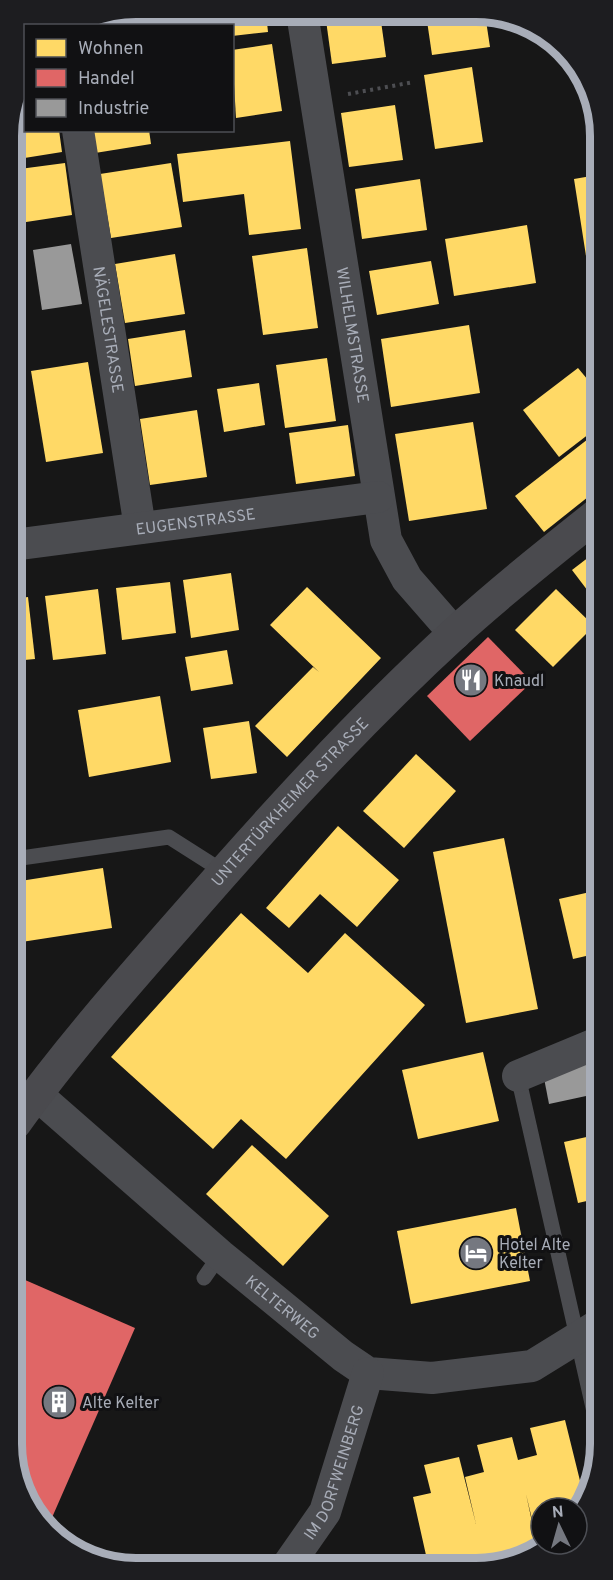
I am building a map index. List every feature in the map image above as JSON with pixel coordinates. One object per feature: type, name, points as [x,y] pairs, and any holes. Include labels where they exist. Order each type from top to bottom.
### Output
[{"type":"main road","name":"UNTERTÜRKHEIMER STRASSE","points":[[22,1113],[224,872],[351,736],[454,634],[590,521]]},
{"type":"street","name":"WILHELMSTRASSE","points":[[304,23],[386,540],[407,579],[454,634]]},
{"type":"street","name":"NÄGELESTRASSE","points":[[78,132],[140,528]]},
{"type":"street","name":"EUGENSTRASSE","points":[[23,544],[378,497]]},
{"type":"street","points":[[518,1076],[590,1046]]},
{"type":"street","name":"KELTERWEG","points":[[36,1094],[212,1267],[368,1373],[432,1378],[532,1366],[589,1331]]},
{"type":"street","name":"IM DORFWEINBERG","points":[[293,1558],[325,1512],[368,1373]]},
{"type":"lane","points":[[22,858],[169,837],[224,872]]},
{"type":"lane","points":[[518,1076],[589,1331]]},
{"type":"path","points":[[315,99],[414,82]]},
{"type":"building: Wohnen","points":[[267,23],[268,32],[234,36],[234,24],[221,24]]},
{"type":"building: Wohnen","points":[[326,23],[381,23],[386,57],[332,64]]},
{"type":"building: Wohnen","points":[[427,23],[486,23],[490,47],[432,55]]},
{"type":"building: Wohnen","points":[[272,44],[282,111],[236,118],[234,50]]},
{"type":"building: Wohnen","points":[[472,67],[483,142],[435,149],[424,75]]},
{"type":"building: Wohnen","points":[[395,105],[403,160],[349,167],[341,113]]},
{"type":"building: Wohnen","points":[[24,122],[24,132],[59,132],[62,152],[23,158]]},
{"type":"building: Wohnen","points":[[92,132],[149,132],[151,144],[95,153]]},
{"type":"building: Wohnen","points":[[290,141],[301,229],[249,235],[244,194],[183,202],[177,154]]},
{"type":"building: Wohnen","points":[[65,163],[72,215],[23,222],[23,169]]},
{"type":"building: Wohnen","points":[[171,163],[182,227],[111,238],[100,174]]},
{"type":"building: Wohnen","points":[[590,176],[590,255],[586,256],[574,179]]},
{"type":"building: Wohnen","points":[[420,179],[427,230],[362,239],[355,189]]},
{"type":"building: Wohnen","points":[[527,225],[536,283],[454,296],[445,239]]},
{"type":"building: Wohnen","points":[[307,248],[318,328],[263,335],[252,256]]},
{"type":"building: Wohnen","points":[[175,254],[185,314],[125,323],[115,264]]},
{"type":"building: Wohnen","points":[[431,261],[439,304],[377,315],[369,271]]},
{"type":"building: Wohnen","points":[[469,325],[480,393],[391,407],[381,339]]},
{"type":"building: Wohnen","points":[[185,330],[192,377],[135,386],[128,339]]},
{"type":"building: Wohnen","points":[[327,358],[336,421],[285,428],[276,365]]},
{"type":"building: Wohnen","points":[[88,362],[103,453],[46,462],[31,371]]},
{"type":"building: Wohnen","points":[[578,368],[590,382],[590,433],[559,457],[523,410]]},
{"type":"building: Wohnen","points":[[259,383],[265,425],[224,432],[217,389]]},
{"type":"building: Wohnen","points":[[197,410],[207,477],[150,485],[140,419]]},
{"type":"building: Wohnen","points":[[473,422],[487,509],[409,521],[395,434]]},
{"type":"building: Wohnen","points":[[348,425],[355,476],[296,484],[289,433]]},
{"type":"building: Wohnen","points":[[588,439],[590,442],[590,495],[544,532],[515,496]]},
{"type":"building: Wohnen","points":[[590,556],[590,594],[572,570]]},
{"type":"building: Wohnen","points":[[231,573],[239,630],[191,638],[183,580]]},
{"type":"building: Wohnen","points":[[170,582],[176,633],[122,640],[116,588]]},
{"type":"building: Wohnen","points":[[307,587],[381,658],[287,757],[255,726],[313,667],[319,672],[270,625]]},
{"type":"building: Wohnen","points":[[98,589],[106,654],[53,660],[45,596]]},
{"type":"building: Wohnen","points":[[556,589],[590,622],[590,630],[553,667],[515,630]]},
{"type":"building: Wohnen","points":[[28,597],[35,659],[23,660],[23,598]]},
{"type":"building: Wohnen","points":[[227,650],[233,684],[191,691],[185,657]]},
{"type":"building: Wohnen","points":[[160,696],[171,762],[89,777],[78,710]]},
{"type":"building: Wohnen","points":[[249,721],[257,773],[211,779],[203,728]]},
{"type":"building: Wohnen","points":[[416,754],[456,791],[404,848],[363,811]]},
{"type":"building: Wohnen","points":[[338,826],[399,880],[357,927],[320,894],[289,928],[266,908]]},
{"type":"building: Wohnen","points":[[504,838],[538,1009],[466,1023],[433,852]]},
{"type":"building: Wohnen","points":[[103,868],[112,928],[22,942],[22,881]]},
{"type":"building: Wohnen","points":[[590,892],[590,955],[573,959],[559,899]]},
{"type":"building: Wohnen","points":[[241,913],[308,973],[345,933],[425,1005],[286,1159],[241,1119],[213,1149],[111,1057]]},
{"type":"building: Wohnen","points":[[483,1052],[499,1121],[418,1139],[402,1070]]},
{"type":"building: Wohnen","points":[[590,1136],[590,1200],[578,1203],[564,1142]]},
{"type":"building: Wohnen","points":[[252,1145],[329,1216],[283,1266],[206,1194]]},
{"type":"building: Wohnen","points":[[516,1208],[530,1281],[411,1304],[397,1231]]},
{"type":"building: Wohnen","points":[[565,1420],[582,1487],[578,1496],[529,1496],[529,1507],[526,1494],[529,1508],[529,1545],[485,1557],[427,1558],[413,1497],[431,1493],[424,1465],[459,1457],[476,1524],[465,1477],[484,1472],[477,1445],[512,1437],[518,1460],[537,1455],[530,1428]]},
{"type":"building: Handel","points":[[488,637],[532,682],[470,741],[427,696]]},
{"type":"building: Handel","name":"Alte Kelter","points":[[22,1279],[135,1328],[51,1519],[31,1487],[23,1459]]},
{"type":"building: Industrie","points":[[71,244],[82,304],[42,310],[33,250]]},
{"type":"building: Industrie","points":[[590,1064],[590,1095],[549,1104],[543,1073]]},
{"type":"place","name":"Knaudl","points":[[471,680]]},
{"type":"place","name":"Hotel Alte Kelter","points":[[476,1253]]},
{"type":"place","name":"Alte Kelter","points":[[59,1402]]}]
